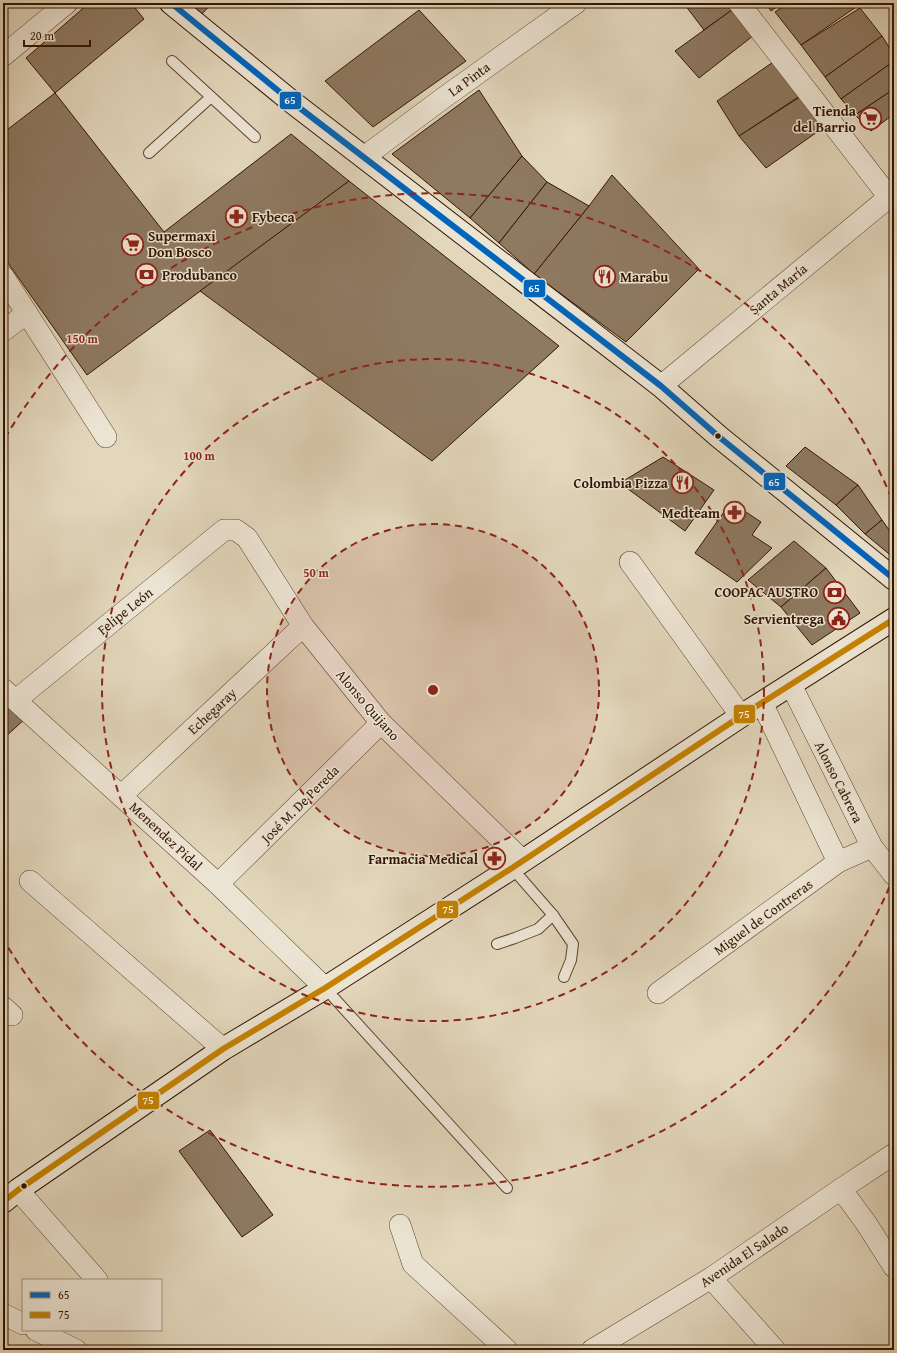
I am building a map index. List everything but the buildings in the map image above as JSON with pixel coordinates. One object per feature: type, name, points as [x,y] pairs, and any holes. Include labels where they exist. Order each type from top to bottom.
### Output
[{"type":"main road","points":[[171,3],[292,102],[661,386],[718,436],[894,580]]},
{"type":"main road","points":[[8,1196],[223,1049],[325,988],[518,864],[741,716],[894,619]]},
{"type":"street","points":[[3,56],[67,3]]},
{"type":"street","name":"La Pinta","points":[[364,157],[442,98],[576,3]]},
{"type":"street","points":[[739,3],[891,195]]},
{"type":"street","name":"Santa María","points":[[661,386],[891,195]]},
{"type":"street","points":[[3,276],[106,437]]},
{"type":"street","points":[[3,331],[26,313]]},
{"type":"street","name":"Felipe León","points":[[9,695],[224,530],[236,530]]},
{"type":"street","name":"Alonso Quijano","points":[[236,530],[247,538],[303,626],[381,723],[518,864]]},
{"type":"street","points":[[630,562],[741,716]]},
{"type":"street","name":"Echegaray","points":[[122,795],[303,626]]},
{"type":"street","name":"Alonso Cabrera","points":[[790,685],[872,847],[894,875]]},
{"type":"street","name":"Menendez Pidal","points":[[9,695],[122,795],[218,884],[325,988]]},
{"type":"street","points":[[762,703],[838,862]]},
{"type":"street","name":"José M. De Pereda","points":[[218,884],[381,723]]},
{"type":"street","name":"Miguel de Contreras","points":[[658,993],[838,862],[872,847]]},
{"type":"street","points":[[30,881],[223,1049]]},
{"type":"street","name":"Avenida El Salado","points":[[592,1350],[711,1278],[894,1154]]},
{"type":"street","points":[[841,1189],[866,1223],[894,1267]]},
{"type":"street","points":[[8,1196],[96,1279]]},
{"type":"street","points":[[400,1225],[413,1264],[507,1350]]},
{"type":"street","points":[[711,1278],[775,1350]]},
{"type":"street","points":[[3,1314],[22,1324]]},
{"type":"street","points":[[38,1331],[76,1350]]},
{"type":"lane","points":[[172,61],[255,137]]},
{"type":"lane","points":[[149,153],[211,97]]},
{"type":"lane","points":[[518,864],[572,944],[571,960],[564,977]]},
{"type":"lane","points":[[497,944],[538,929],[553,916]]},
{"type":"lane","points":[[325,988],[507,1188]]},
{"type":"transit line","name":"65","points":[[171,3],[292,102],[661,386],[718,436],[894,579]]},
{"type":"transit line","name":"75","points":[[3,1202],[18,1190],[223,1049],[325,988],[512,868],[741,716],[894,619]]},
{"type":"place","name":"Tienda del Barrio","points":[[871,119]]},
{"type":"place","name":"Fybeca","points":[[236,217]]},
{"type":"place","name":"Supermaxi Don Bosco","points":[[133,244]]},
{"type":"place","name":"Produbanco","points":[[147,275]]},
{"type":"place","name":"Marabu","points":[[604,277]]},
{"type":"place","name":"Colombia Pizza","points":[[683,483]]},
{"type":"place","name":"Medteam","points":[[735,513]]},
{"type":"place","name":"COOPAC AUSTRO","points":[[834,592]]},
{"type":"place","name":"Servientrega","points":[[839,619]]},
{"type":"place","name":"Farmacia Medical","points":[[494,859]]}]
